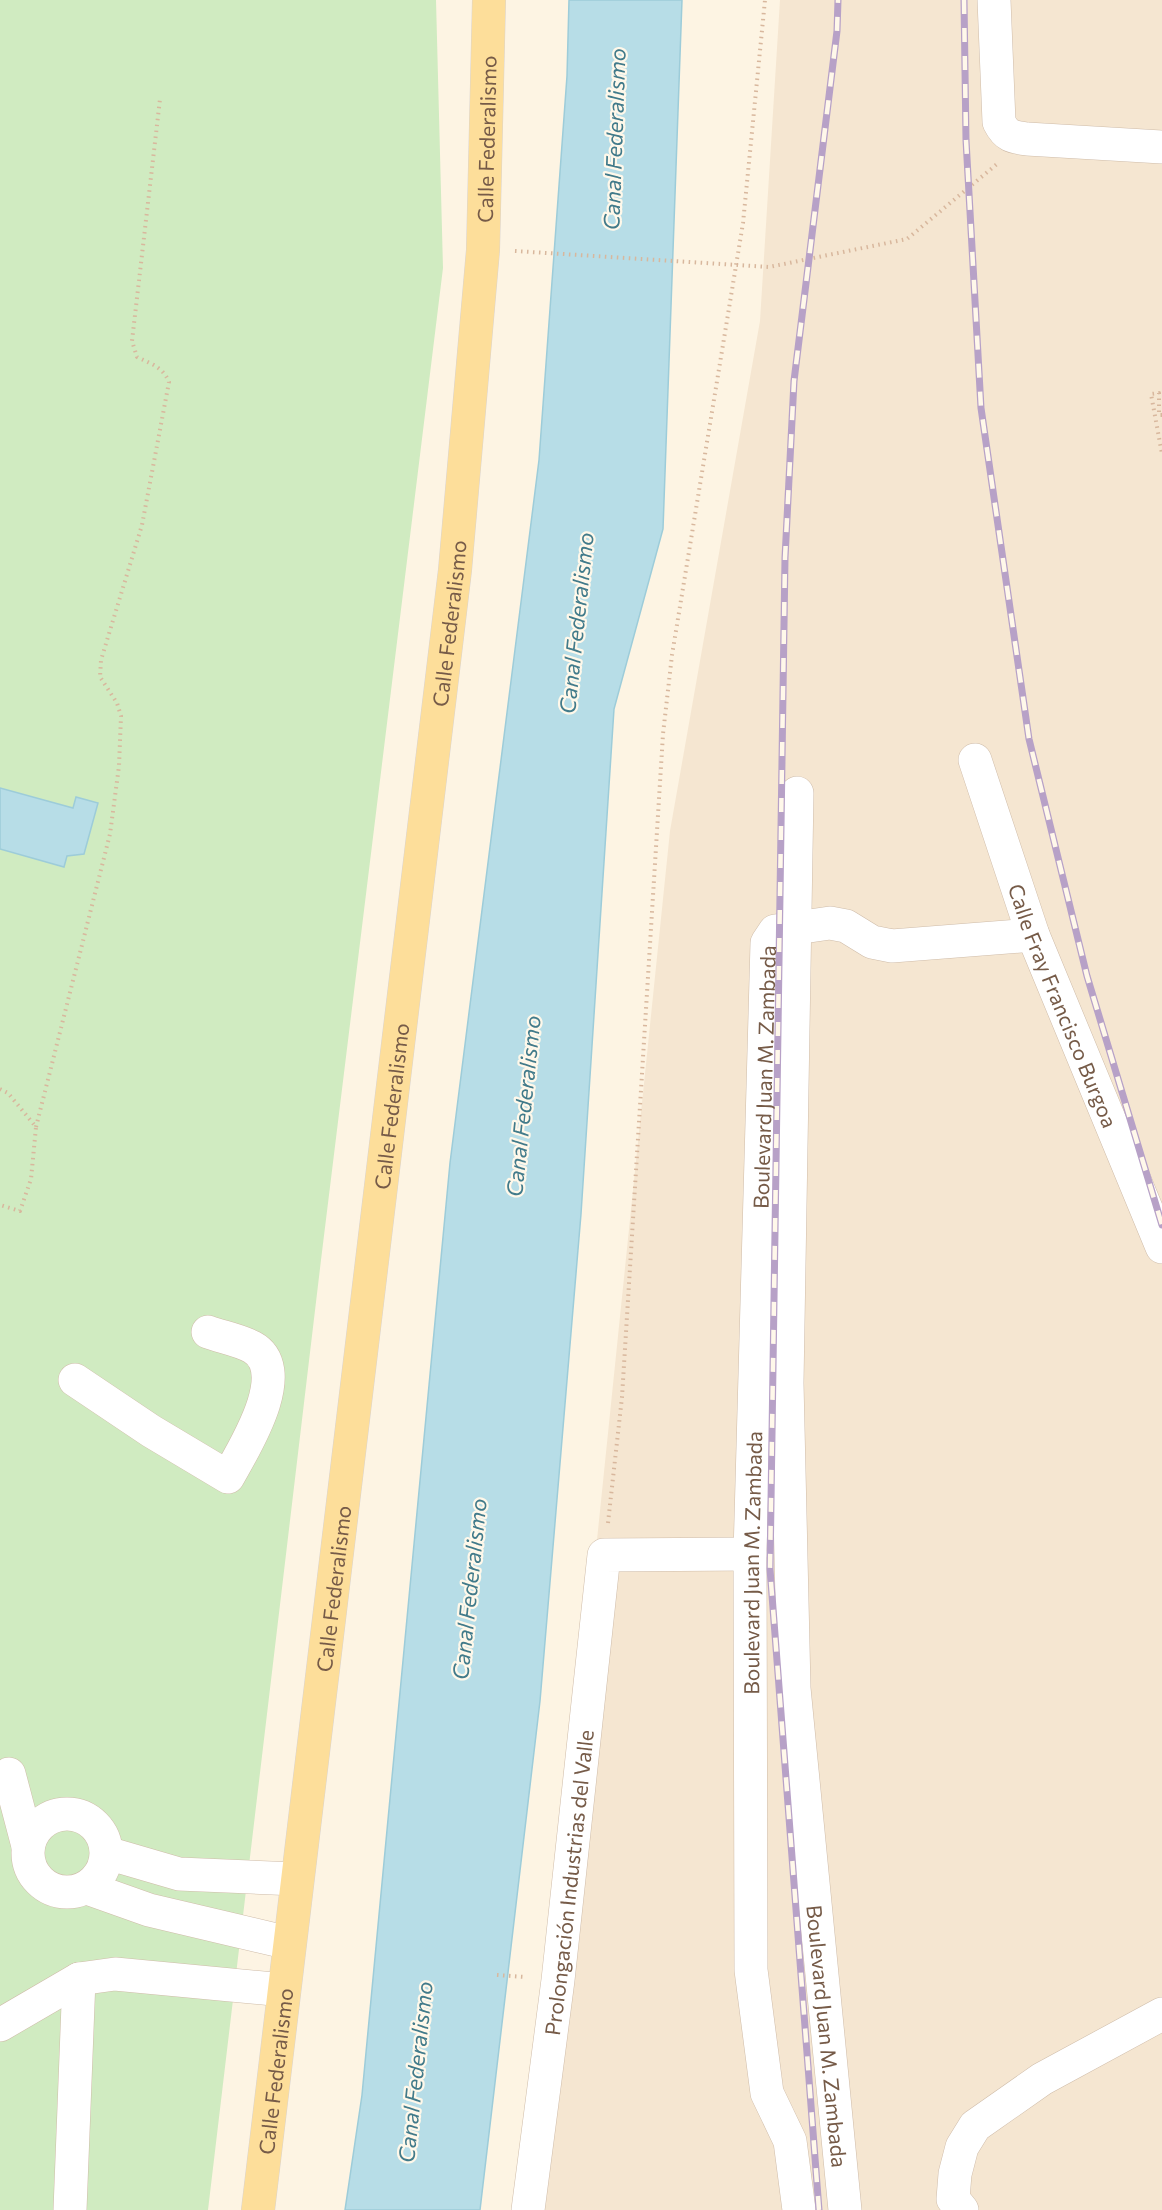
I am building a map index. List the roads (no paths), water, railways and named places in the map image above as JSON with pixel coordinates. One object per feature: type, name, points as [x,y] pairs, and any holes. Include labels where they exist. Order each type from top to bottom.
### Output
[{"type":"main road","name":"Calle Federalismo","points":[[258,2210],[455,570],[483,250],[489,0]]},
{"type":"street","points":[[994,0],[999,122],[1016,136],[1162,147]]},
{"type":"street","name":"Calle Fray Francisco Burgoa","points":[[975,760],[1033,935],[1162,1247]]},
{"type":"street","name":"Boulevard Juan M. Zambada","points":[[797,793],[787,1383],[794,1688],[845,2210]]},
{"type":"street","points":[[794,928],[830,922],[846,926],[872,942],[892,946],[1033,935]]},
{"type":"street","name":"Boulevard Juan M. Zambada","points":[[794,928],[775,931],[767,943],[750,1554],[751,1970],[767,2093],[790,2141],[800,2210]]},
{"type":"street","points":[[75,1380],[151,1431],[228,1477],[262,1414],[268,1390],[266,1370],[262,1356],[252,1347],[208,1332]]},
{"type":"street","name":"Prolongación Industrias del Valle","points":[[528,2210],[558,1980],[604,1555],[750,1554]]},
{"type":"street","points":[[64,1813],[9,1774],[28,1846],[28,1859],[40,1882],[64,1892],[87,1888],[159,1913],[289,1943]]},
{"type":"street","points":[[28,1846],[40,1824],[51,1816],[64,1813],[77,1815],[93,1824],[104,1840],[107,1853],[105,1865],[98,1877],[87,1888]]},
{"type":"street","points":[[107,1853],[179,1874],[296,1879]]},
{"type":"street","points":[[0,2025],[79,1979],[116,1974],[284,1990]]},
{"type":"street","points":[[70,2210],[79,1979]]},
{"type":"street","points":[[962,2210],[953,2199],[955,2174],[962,2147],[975,2126],[1042,2079],[1162,2014]]},
{"type":"water","name":"Canal Federalismo","points":[[569,0],[682,0],[663,529],[614,709],[581,1214],[540,1701],[480,2210],[345,2210],[362,2095],[450,1163],[539,460],[567,76]]},
{"type":"water","points":[[0,788],[73,808],[76,797],[98,803],[84,854],[67,856],[64,867],[0,849]]},
{"type":"railway","points":[[819,2210],[770,1569],[785,558],[794,381],[837,31],[838,0]]},
{"type":"railway","points":[[964,0],[966,140],[981,408],[1029,739],[1087,976],[1162,1225]]}]
